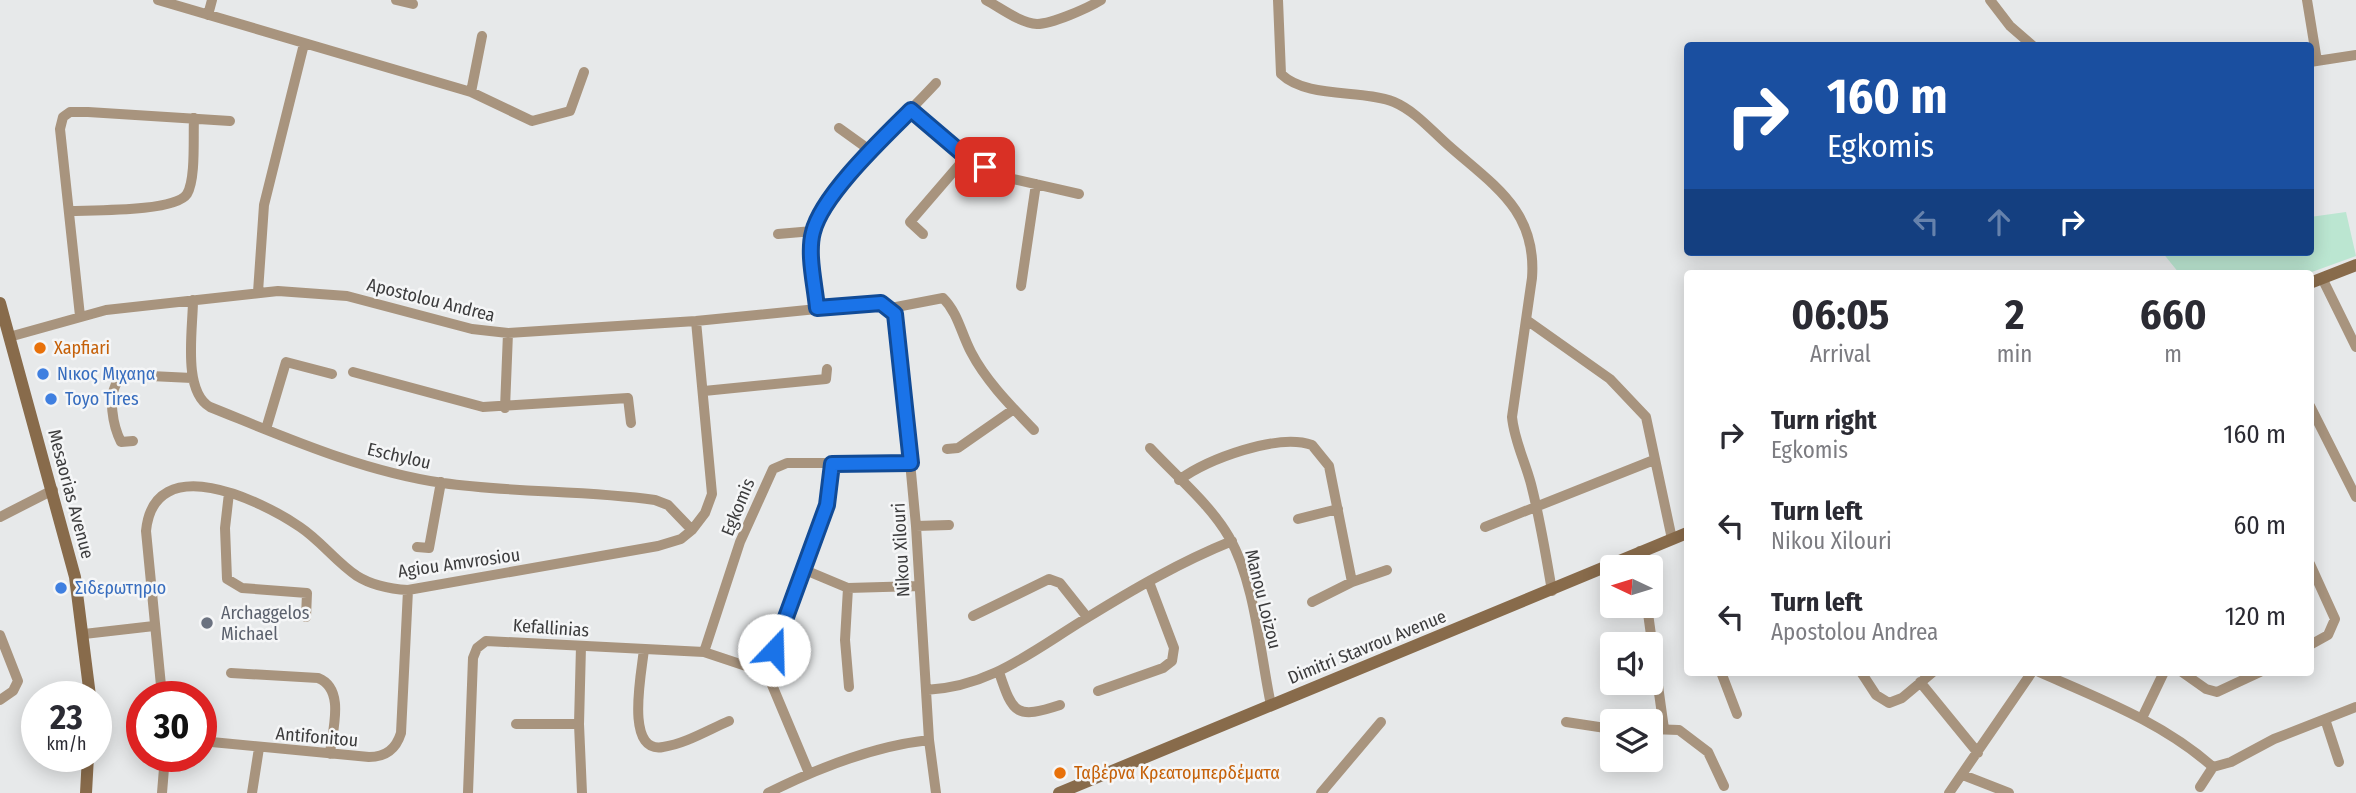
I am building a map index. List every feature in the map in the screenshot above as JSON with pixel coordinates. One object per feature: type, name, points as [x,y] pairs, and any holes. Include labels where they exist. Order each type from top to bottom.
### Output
[{"type":"main road","points":[[2316,280],[2356,265]]},
{"type":"main road","name":"Mesaorias Avenue","points":[[0,303],[75,577],[89,681]]},
{"type":"main road","name":"Dimitri Stavrou Avenue","points":[[1059,793],[1552,591],[1684,534]]},
{"type":"main road","points":[[86,793],[87,772]]},
{"type":"street","points":[[158,0],[471,92],[532,121],[570,111],[584,72]]},
{"type":"street","points":[[208,15],[212,0]]},
{"type":"street","points":[[396,0],[413,4]]},
{"type":"street","points":[[986,0],[1021,19],[1038,24],[1090,7],[1101,0]]},
{"type":"street","points":[[1278,0],[1279,62],[1281,74],[1286,79],[1327,91],[1392,101],[1411,111],[1506,194],[1529,237],[1533,261],[1528,321],[1512,416],[1514,437],[1524,457],[1537,507],[1552,591]]},
{"type":"street","points":[[1990,0],[2010,26],[2028,42]]},
{"type":"street","points":[[2307,0],[2312,42]]},
{"type":"street","points":[[471,92],[482,36]]},
{"type":"street","points":[[258,292],[264,205],[304,44]]},
{"type":"street","points":[[2314,62],[2356,55]]},
{"type":"street","points":[[817,308],[813,231],[825,208],[871,151],[936,83]]},
{"type":"street","points":[[911,110],[965,156],[1004,177],[1079,194]]},
{"type":"street","points":[[80,316],[60,129],[65,115],[88,112],[230,121]]},
{"type":"street","points":[[70,211],[165,205],[181,200],[191,180],[194,118]]},
{"type":"street","points":[[839,128],[871,151]]},
{"type":"street","points":[[923,234],[910,222],[965,156]]},
{"type":"street","points":[[1021,286],[1036,184]]},
{"type":"street","points":[[778,234],[813,231]]},
{"type":"street","points":[[2316,280],[2356,347]]},
{"type":"street","name":"Apostolou Andrea","points":[[9,337],[106,310],[258,292],[301,290],[347,296],[461,327],[508,333],[696,321],[877,303],[891,308],[943,298],[953,308],[971,353],[1014,409]]},
{"type":"street","points":[[133,442],[121,442],[116,433],[112,396],[118,381],[130,375],[192,378],[193,300]]},
{"type":"street","name":"Nikou Xilouri","points":[[891,308],[897,322],[911,463],[929,740],[936,793]]},
{"type":"street","points":[[692,530],[705,513],[712,488],[696,321]]},
{"type":"street","points":[[1528,321],[1610,379],[1646,417],[1672,538]]},
{"type":"street","points":[[505,408],[508,333]]},
{"type":"street","points":[[266,429],[286,362],[332,374]]},
{"type":"street","points":[[704,391],[826,379],[827,369]]},
{"type":"street","points":[[353,372],[459,403],[505,408],[628,398],[631,423]]},
{"type":"street","name":"Eschylou","points":[[192,378],[196,394],[206,404],[359,464],[441,482],[655,500],[668,505],[692,530]]},
{"type":"street","points":[[947,449],[958,448],[1014,409],[1034,430]]},
{"type":"street","points":[[2315,427],[2356,497]]},
{"type":"street","points":[[1180,480],[1217,459],[1285,441],[1300,441],[1312,445],[1325,460],[1338,509],[1352,582]]},
{"type":"street","name":"Manou Loizou","points":[[1150,448],[1217,520],[1232,541],[1244,570],[1270,705]]},
{"type":"street","points":[[1485,527],[1654,460]]},
{"type":"street","name":"Egkomis","points":[[704,652],[740,542],[770,472],[787,463],[911,463]]},
{"type":"street","points":[[808,773],[767,673],[829,498],[832,464]]},
{"type":"street","points":[[417,547],[429,548],[441,482]]},
{"type":"street","name":"Agiou Amvrosiou","points":[[160,681],[146,531],[153,506],[166,493],[180,488],[199,486],[229,493],[266,507],[294,523],[362,578],[386,588],[408,590],[666,544],[692,530]]},
{"type":"street","points":[[0,517],[53,491]]},
{"type":"street","points":[[229,493],[225,528],[227,579],[242,588],[307,593],[306,617]]},
{"type":"street","points":[[1298,519],[1338,509]]},
{"type":"street","points":[[916,526],[949,525]]},
{"type":"street","points":[[926,690],[961,687],[999,673],[1087,617],[1149,582],[1232,541]]},
{"type":"street","points":[[1640,551],[1640,555]]},
{"type":"street","points":[[805,570],[848,588],[918,586]]},
{"type":"street","points":[[1312,602],[1352,582],[1387,570]]},
{"type":"street","points":[[2314,572],[2332,606],[2335,619],[2328,635],[2314,643]]},
{"type":"street","points":[[973,616],[1049,579],[1060,583],[1087,617]]},
{"type":"street","points":[[1098,691],[1163,668],[1172,660],[1174,645],[1149,582]]},
{"type":"street","points":[[848,588],[845,640],[849,687]]},
{"type":"street","name":"Antifonitou","points":[[217,743],[379,757],[391,751],[399,740],[408,590]]},
{"type":"street","points":[[1649,618],[1664,729],[1679,730],[1708,752],[1724,786]]},
{"type":"street","points":[[84,634],[154,626]]},
{"type":"street","points":[[0,635],[16,670],[18,684],[0,700]]},
{"type":"street","name":"Kefallinias","points":[[468,793],[473,662],[477,648],[494,640],[704,652],[767,673]]},
{"type":"street","points":[[582,646],[579,724],[582,793]]},
{"type":"street","points":[[644,649],[638,726],[645,743],[653,747],[667,746],[729,721]]},
{"type":"street","points":[[231,673],[318,678],[327,682],[335,697],[330,754]]},
{"type":"street","points":[[999,673],[1009,702],[1016,710],[1034,714],[1060,705]]},
{"type":"street","points":[[1723,676],[1737,714]]},
{"type":"street","points":[[1864,676],[1876,695],[1889,703],[1896,702],[1928,676]]},
{"type":"street","points":[[1950,793],[2029,676]]},
{"type":"street","points":[[2048,676],[2142,718],[2189,746],[2214,766]]},
{"type":"street","points":[[2142,718],[2162,676]]},
{"type":"street","points":[[2189,676],[2217,692],[2251,676]]},
{"type":"street","points":[[1920,682],[1978,753]]},
{"type":"street","points":[[2200,787],[2214,766],[2231,762],[2274,739],[2356,707]]},
{"type":"street","points":[[2325,719],[2339,762]]},
{"type":"street","points":[[1321,793],[1381,722]]},
{"type":"street","points":[[1566,722],[1600,727]]},
{"type":"street","points":[[516,724],[579,724]]},
{"type":"street","points":[[768,793],[808,773],[898,744],[929,740]]},
{"type":"street","points":[[252,793],[259,748]]},
{"type":"street","points":[[162,793],[164,772]]},
{"type":"street","points":[[1963,775],[2009,793]]},
{"type":"green space","points":[[2346,212],[2356,256],[2314,271],[2177,270],[2165,256],[2314,256],[2314,216]]},
{"type":"place","name":"Xapfiari","points":[[40,348]]},
{"type":"place","name":"Νικος Μιχαηα","points":[[43,374]]},
{"type":"place","name":"Toyo Tires","points":[[51,399]]},
{"type":"place","name":"Σιδερωτηριο","points":[[61,588]]},
{"type":"place","name":"Archaggelos Michael","points":[[207,623]]},
{"type":"place","name":"Ταβέρνα Κρεατομπερδέματα","points":[[1060,773]]},
{"type":"route","points":[[774,650],[827,505],[833,478],[832,464],[911,463],[894,311],[881,303],[817,308],[812,249],[817,220],[871,151],[911,110],[965,156],[985,167]]}]
